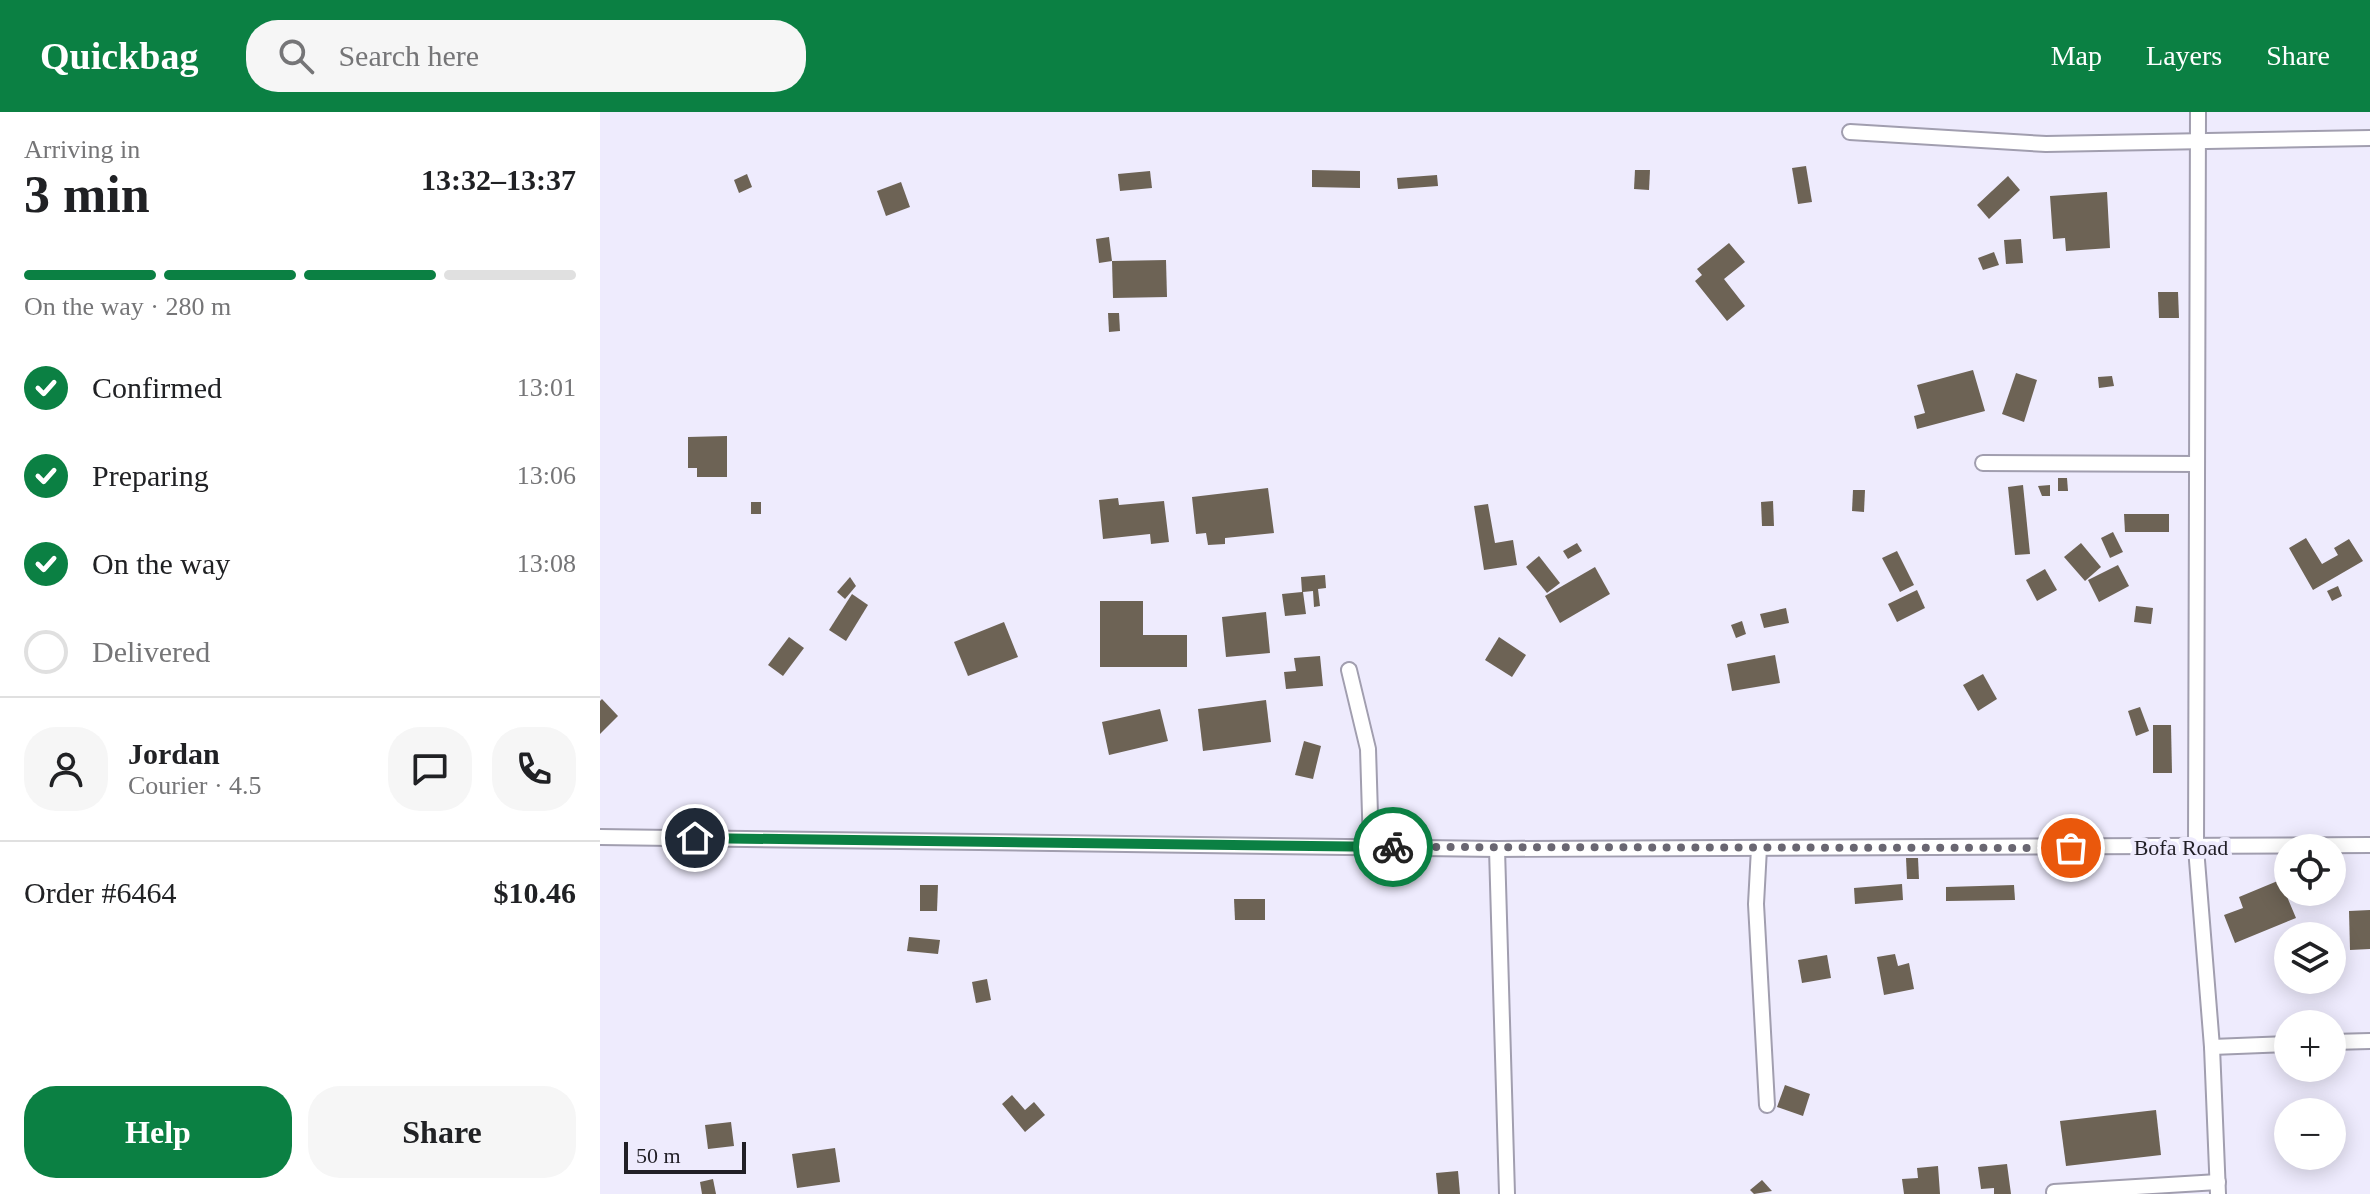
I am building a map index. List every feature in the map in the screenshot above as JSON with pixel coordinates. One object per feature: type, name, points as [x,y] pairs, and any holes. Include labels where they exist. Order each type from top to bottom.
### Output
[{"type":"street","points":[[2054,1192],[2218,1188],[2212,1047],[2196,848],[2198,112]]},
{"type":"street","points":[[1850,132],[2046,144],[2370,138]]},
{"type":"street","points":[[1983,463],[2197,464]]},
{"type":"street","points":[[1349,670],[1368,749],[1371,847]]},
{"type":"street","name":"Bofa Road","points":[[600,837],[1497,849],[2370,845]]},
{"type":"street","points":[[1759,848],[1756,904],[1767,1105]]},
{"type":"street","points":[[1497,849],[1507,1194]]},
{"type":"street","points":[[2346,1042],[2370,1041]]},
{"type":"street","points":[[2212,1047],[2274,1045]]},
{"type":"building","points":[[1806,166],[1812,202],[1798,204],[1792,168]]},
{"type":"building","points":[[1312,170],[1360,171],[1360,188],[1312,187]]},
{"type":"building","points":[[1635,170],[1650,170],[1649,190],[1634,189]]},
{"type":"building","points":[[1150,171],[1152,188],[1120,191],[1118,174]]},
{"type":"building","points":[[747,174],[752,187],[739,193],[734,180]]},
{"type":"building","points":[[1437,175],[1438,186],[1398,189],[1397,178]]},
{"type":"building","points":[[2008,176],[2020,190],[1989,219],[1977,205]]},
{"type":"building","points":[[901,182],[910,207],[886,216],[877,191]]},
{"type":"building","points":[[2107,192],[2110,248],[2066,251],[2065,238],[2053,239],[2050,196]]},
{"type":"building","points":[[1109,237],[1112,261],[1099,263],[1096,239]]},
{"type":"building","points":[[2021,239],[2023,263],[2006,264],[2004,240]]},
{"type":"building","points":[[1729,243],[1745,262],[1724,279],[1745,306],[1727,321],[1695,281],[1702,275],[1697,269]]},
{"type":"building","points":[[1994,252],[1999,265],[1983,270],[1978,258]]},
{"type":"building","points":[[1166,260],[1167,297],[1113,298],[1112,261]]},
{"type":"building","points":[[2158,292],[2178,292],[2179,318],[2159,318]]},
{"type":"building","points":[[1108,313],[1119,313],[1120,331],[1109,332]]},
{"type":"building","points":[[1973,370],[1985,411],[1917,429],[1914,416],[1925,413],[1917,385]]},
{"type":"building","points":[[2016,373],[2037,380],[2024,422],[2002,414]]},
{"type":"building","points":[[2112,376],[2114,386],[2099,388],[2098,377]]},
{"type":"building","points":[[727,436],[727,477],[697,477],[697,468],[688,468],[688,437]]},
{"type":"building","points":[[2058,478],[2067,478],[2068,491],[2058,491]]},
{"type":"building","points":[[2023,485],[2030,554],[2015,555],[2008,487]]},
{"type":"building","points":[[2050,485],[2050,496],[2042,496],[2038,486]]},
{"type":"building","points":[[1268,488],[1274,533],[1225,538],[1225,544],[1208,545],[1206,533],[1196,534],[1192,497]]},
{"type":"building","points":[[1853,490],[1865,490],[1864,512],[1852,511]]},
{"type":"building","points":[[1118,498],[1119,505],[1164,501],[1169,542],[1151,544],[1150,534],[1103,539],[1099,500]]},
{"type":"building","points":[[1773,501],[1774,526],[1762,526],[1761,502]]},
{"type":"building","points":[[751,502],[761,502],[761,514],[751,514]]},
{"type":"building","points":[[1488,504],[1495,543],[1513,540],[1517,565],[1484,570],[1474,506]]},
{"type":"building","points":[[2124,514],[2169,514],[2169,532],[2125,532]]},
{"type":"building","points":[[2113,532],[2123,552],[2110,558],[2101,538]]},
{"type":"building","points":[[2306,538],[2322,564],[2338,555],[2334,548],[2349,539],[2363,561],[2313,590],[2289,548]]},
{"type":"building","points":[[1577,543],[1582,551],[1568,559],[1563,551]]},
{"type":"building","points":[[2081,543],[2101,567],[2085,581],[2064,557]]},
{"type":"building","points":[[1897,551],[1914,585],[1900,592],[1882,558]]},
{"type":"building","points":[[1539,556],[1560,583],[1547,593],[1526,567]]},
{"type":"building","points":[[2118,565],[2129,586],[2099,602],[2088,580]]},
{"type":"building","points":[[1595,567],[1610,594],[1560,623],[1545,596]]},
{"type":"building","points":[[2045,569],[2057,590],[2037,601],[2026,580]]},
{"type":"building","points":[[1325,575],[1326,588],[1318,589],[1320,606],[1314,607],[1313,591],[1303,592],[1306,614],[1285,616],[1282,594],[1302,592],[1301,577]]},
{"type":"building","points":[[850,577],[856,586],[845,599],[837,592]]},
{"type":"building","points":[[2338,586],[2342,596],[2332,601],[2327,591]]},
{"type":"building","points":[[1917,590],[1925,608],[1897,622],[1888,604]]},
{"type":"building","points":[[852,594],[868,605],[846,641],[829,630]]},
{"type":"building","points":[[1100,601],[1143,601],[1143,635],[1187,635],[1187,667],[1100,667]]},
{"type":"building","points":[[2136,606],[2153,608],[2151,624],[2134,622]]},
{"type":"building","points":[[1786,608],[1789,623],[1764,628],[1760,614]]},
{"type":"building","points":[[1266,612],[1270,653],[1226,657],[1222,617]]},
{"type":"building","points":[[1742,621],[1746,634],[1736,638],[1731,625]]},
{"type":"building","points":[[1004,622],[1018,657],[968,676],[954,642]]},
{"type":"building","points":[[789,637],[804,648],[783,676],[768,665]]},
{"type":"building","points":[[1499,637],[1526,655],[1512,677],[1485,660]]},
{"type":"building","points":[[1775,655],[1780,683],[1732,691],[1727,664]]},
{"type":"building","points":[[1320,656],[1323,686],[1286,689],[1284,672],[1296,671],[1294,658]]},
{"type":"building","points":[[1983,674],[1997,699],[1978,711],[1963,685]]},
{"type":"building","points":[[602,699],[618,716],[600,734],[600,701]]},
{"type":"building","points":[[1266,700],[1271,742],[1203,751],[1198,709]]},
{"type":"building","points":[[2140,707],[2149,731],[2136,736],[2128,711]]},
{"type":"building","points":[[1160,709],[1168,741],[1109,755],[1102,722]]},
{"type":"building","points":[[2153,725],[2171,725],[2172,773],[2153,773]]},
{"type":"building","points":[[1304,741],[1321,746],[1313,779],[1295,775]]},
{"type":"building","points":[[1906,858],[1918,858],[1919,879],[1907,879]]},
{"type":"building","points":[[2274,882],[2274,906],[2291,906],[2296,918],[2274,922],[2274,927],[2235,943],[2224,915],[2243,908],[2239,897]]},
{"type":"building","points":[[1902,884],[1903,900],[1855,904],[1854,888]]},
{"type":"building","points":[[920,885],[938,885],[937,911],[920,911]]},
{"type":"building","points":[[2014,885],[2015,900],[1946,901],[1946,887]]},
{"type":"building","points":[[1234,899],[1265,899],[1265,920],[1235,920]]},
{"type":"building","points":[[2370,910],[2370,949],[2350,950],[2349,911]]},
{"type":"building","points":[[909,937],[940,940],[938,954],[907,951]]},
{"type":"building","points":[[1895,954],[1898,966],[1909,963],[1914,989],[1884,995],[1877,957]]},
{"type":"building","points":[[1827,955],[1831,978],[1802,983],[1798,960]]},
{"type":"building","points":[[987,979],[991,1000],[976,1003],[972,982]]},
{"type":"building","points":[[1785,1085],[1810,1094],[1803,1116],[1777,1107]]},
{"type":"building","points":[[1012,1095],[1025,1110],[1034,1102],[1045,1115],[1025,1132],[1002,1104]]},
{"type":"building","points":[[2156,1110],[2161,1155],[2066,1166],[2060,1121]]},
{"type":"building","points":[[731,1122],[734,1146],[708,1149],[705,1125]]},
{"type":"building","points":[[835,1148],[840,1182],[797,1188],[792,1154]]},
{"type":"building","points":[[2007,1164],[2011,1194],[1994,1194],[1994,1188],[1981,1189],[1978,1167]]},
{"type":"building","points":[[1938,1166],[1940,1194],[1904,1194],[1902,1179],[1918,1178],[1917,1168]]},
{"type":"building","points":[[1458,1171],[1460,1194],[1438,1194],[1436,1173]]},
{"type":"building","points":[[713,1179],[716,1194],[702,1194],[700,1182]]},
{"type":"building","points":[[1762,1180],[1772,1191],[1754,1194],[1750,1190]]},
{"type":"way so far","points":[[1393,847],[2071,848]]},
{"type":"route","points":[[695,838],[1393,847]]}]
